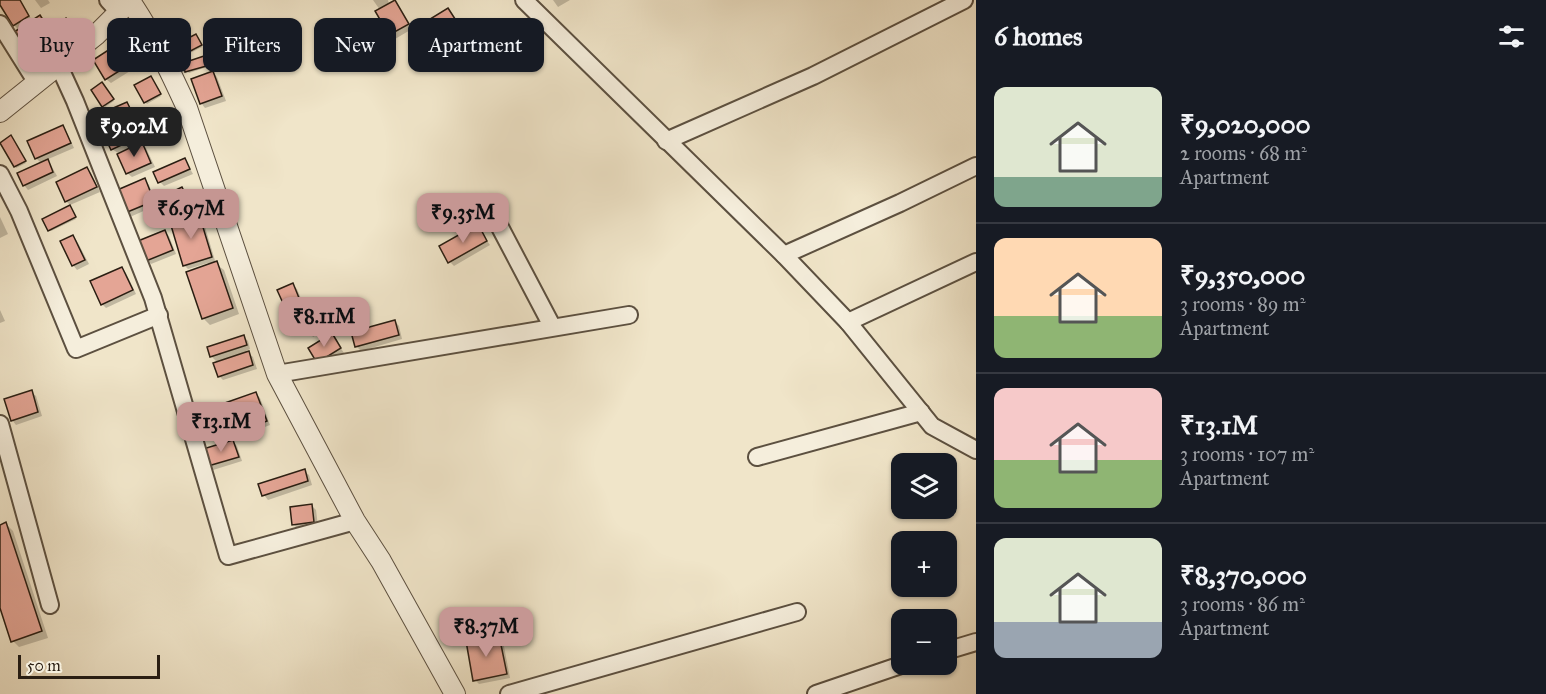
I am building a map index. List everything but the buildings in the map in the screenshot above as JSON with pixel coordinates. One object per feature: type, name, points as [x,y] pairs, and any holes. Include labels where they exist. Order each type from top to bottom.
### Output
[{"type":"street","points":[[524,0],[784,255],[848,322],[932,426],[976,450]]},
{"type":"street","points":[[666,141],[813,76],[964,0]]},
{"type":"street","points":[[95,30],[122,3],[148,28],[170,69],[187,108],[277,374],[355,521],[381,561],[455,694]]},
{"type":"street","points":[[0,24],[38,83]]},
{"type":"street","points":[[0,112],[52,72]]},
{"type":"street","points":[[62,72],[75,100],[159,315],[228,556],[355,521]]},
{"type":"street","points":[[784,255],[976,166]]},
{"type":"street","points":[[0,174],[19,211],[76,349],[159,315]]},
{"type":"street","points":[[493,214],[552,326]]},
{"type":"street","points":[[848,322],[976,262]]},
{"type":"street","points":[[277,374],[552,326],[629,315]]},
{"type":"street","points":[[757,457],[921,412]]},
{"type":"street","points":[[0,424],[50,605]]},
{"type":"street","points":[[509,694],[797,612]]},
{"type":"street","points":[[957,648],[976,642]]},
{"type":"street","points":[[816,694],[891,668]]}]
